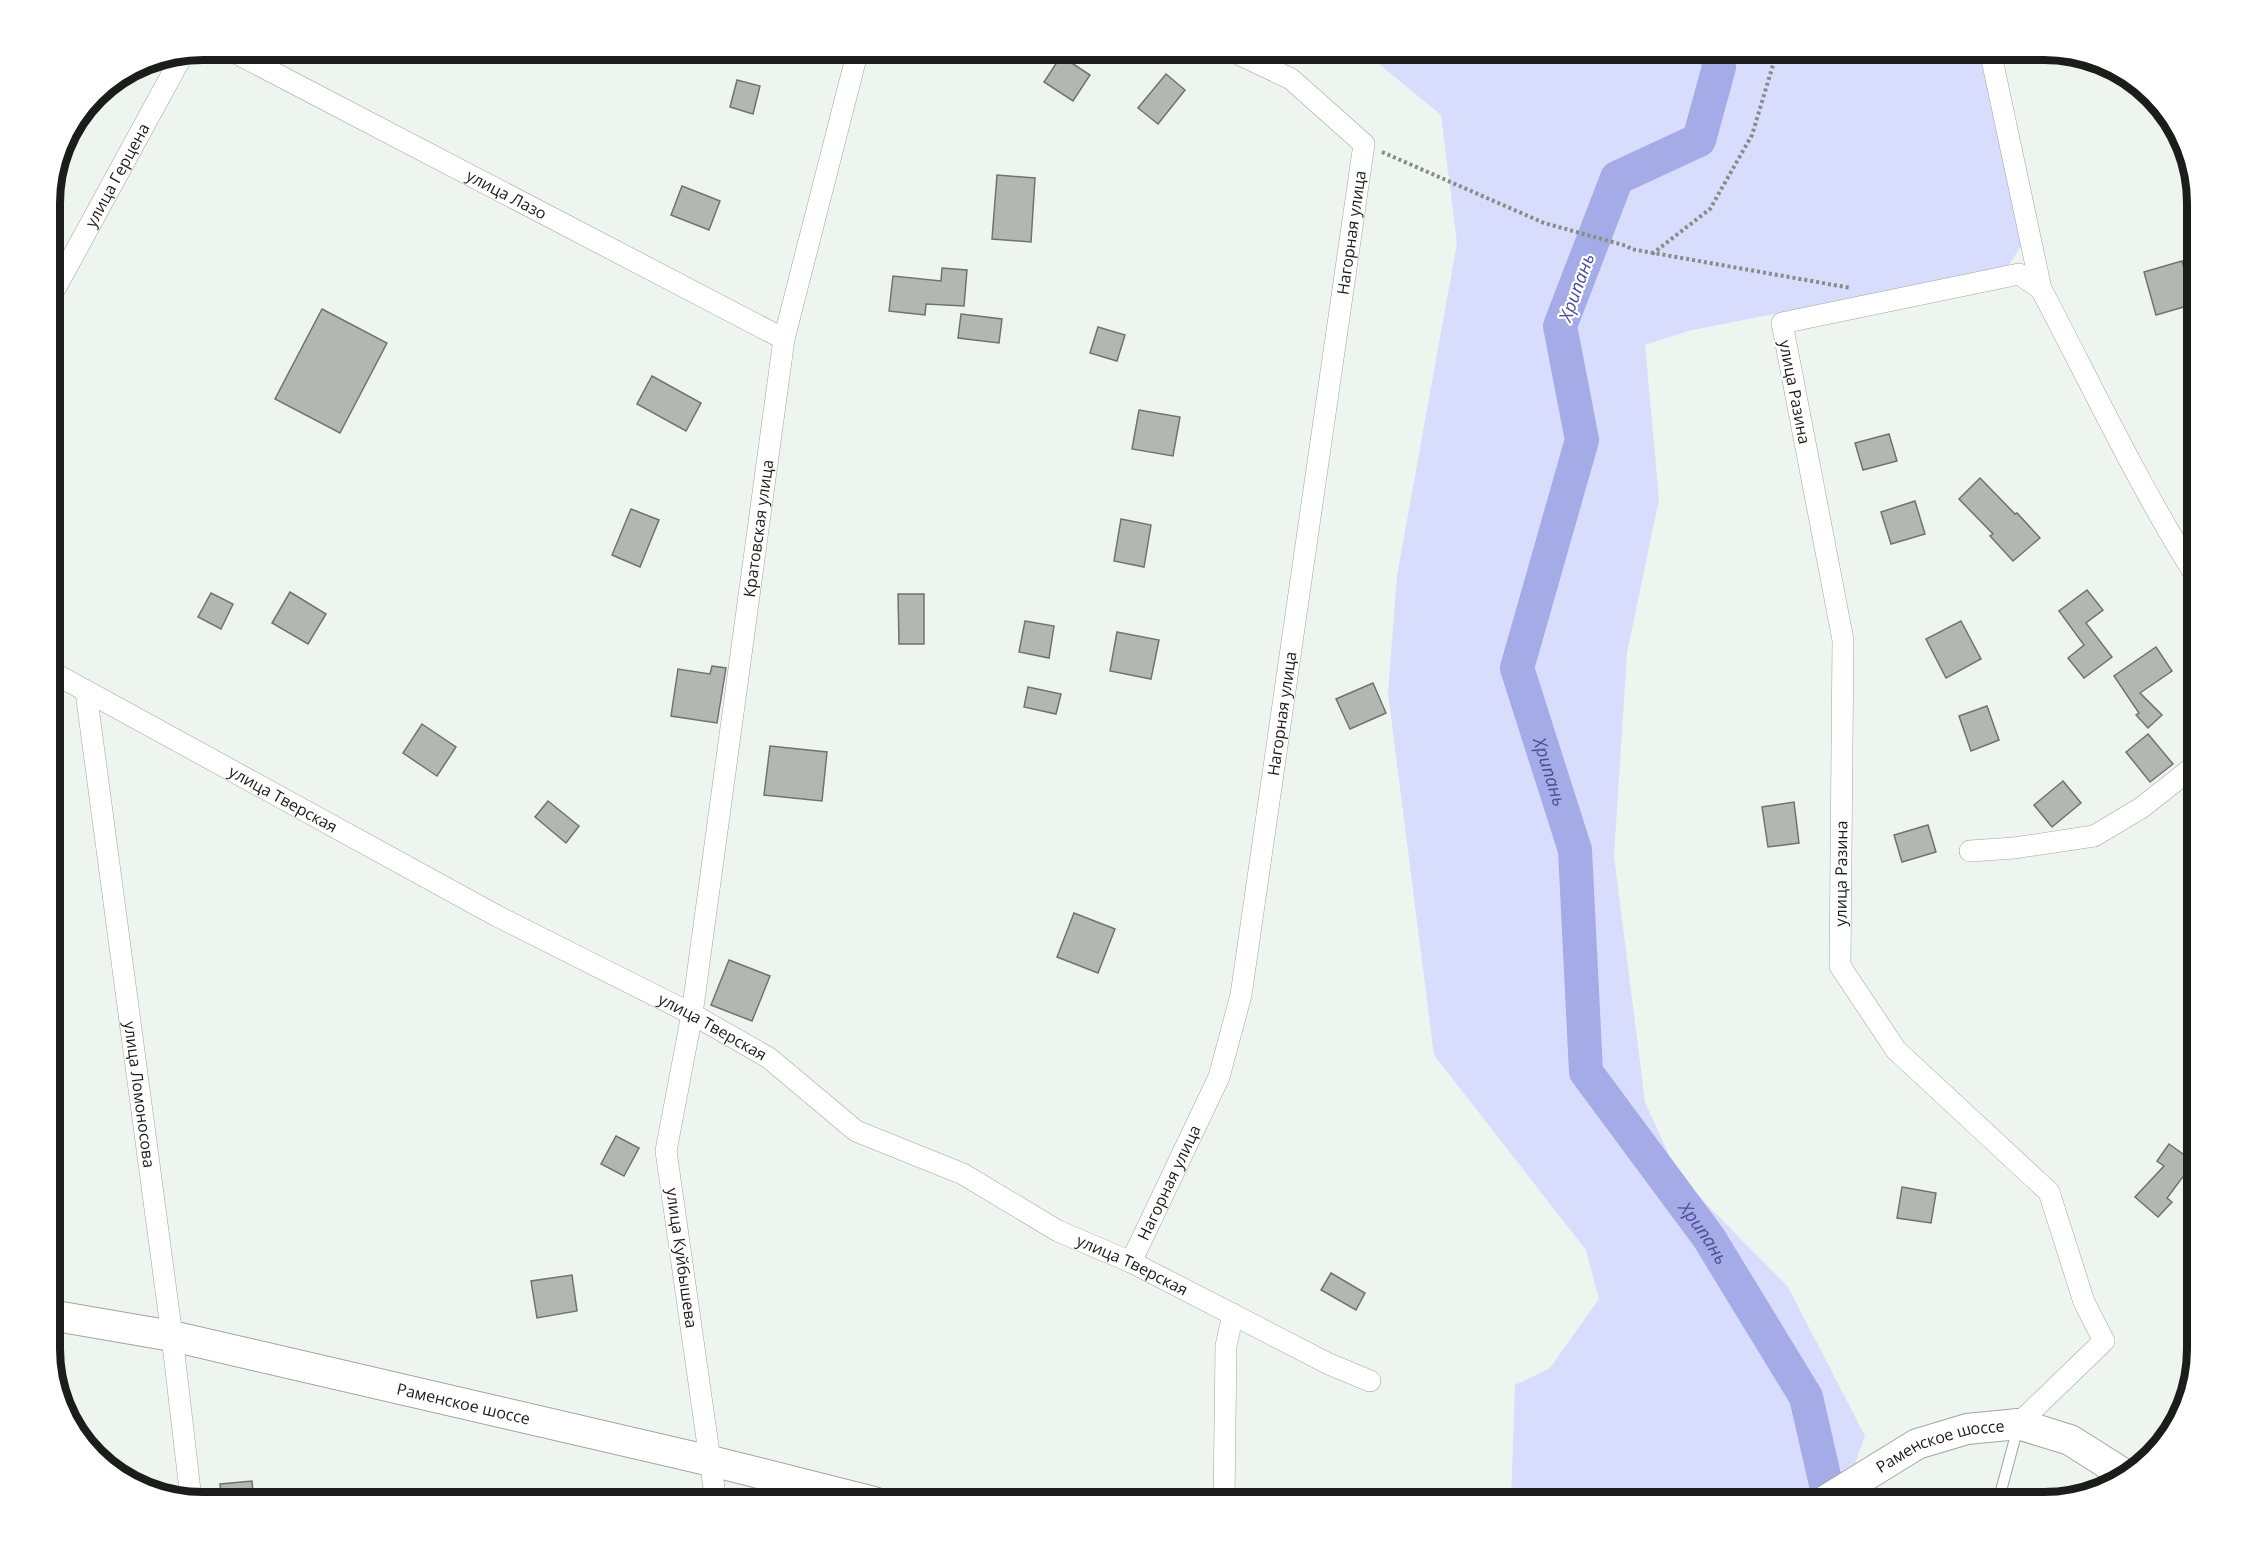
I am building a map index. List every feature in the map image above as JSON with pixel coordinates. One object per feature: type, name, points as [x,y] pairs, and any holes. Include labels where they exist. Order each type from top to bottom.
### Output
[{"type":"main road","name":"Раменское шоссе","points":[[60,1317],[172,1336],[711,1461],[831,1492]]},
{"type":"main road","name":"Раменское шоссе","points":[[1841,1492],[1917,1444],[1967,1429],[2018,1425],[2070,1440],[2118,1471]]},
{"type":"street","name":"улица Лазо","points":[[249,60],[784,339]]},
{"type":"street","name":"Кратовская улица","points":[[692,1014],[784,339],[855,60]]},
{"type":"street","points":[[1251,60],[1291,79],[1364,144]]},
{"type":"street","points":[[1992,60],[2041,289],[2187,560]]},
{"type":"street","name":"улица Герцена","points":[[60,280],[178,62]]},
{"type":"street","name":"Нагорная улица","points":[[1131,1262],[1219,1077],[1241,995],[1364,144]]},
{"type":"street","name":"улица Разина","points":[[2018,1425],[2104,1341],[2084,1302],[2049,1192],[1896,1050],[1840,966],[1843,640],[1782,323],[2019,274],[2041,289]]},
{"type":"street","name":"улица Тверская","points":[[60,677],[497,916],[692,1014],[769,1058],[856,1131],[963,1174],[1058,1231],[1131,1262],[1329,1364],[1370,1381]]},
{"type":"street","name":"улица Ломоносова","points":[[86,692],[172,1336],[190,1491]]},
{"type":"street","points":[[1970,850],[2014,848],[2094,836],[2141,808],[2187,772]]},
{"type":"street","name":"улица Куйбышева","points":[[692,1014],[666,1150],[715,1492]]},
{"type":"street","points":[[1224,1492],[1226,1346],[1233,1314]]},
{"type":"lane","points":[[2001,1492],[2018,1425]]},
{"type":"path","points":[[1652,254],[1710,209],[1752,135],[1773,60]]},
{"type":"path","points":[[1364,144],[1544,223],[1631,249],[1858,289]]},
{"type":"shaded area","points":[[1374,60],[1984,60],[2021,246],[2007,268],[1688,331],[1645,345],[1659,499],[1627,653],[1614,856],[1645,1102],[1678,1175],[1788,1287],[1865,1436],[1845,1492],[1511,1492],[1515,1385],[1550,1368],[1599,1299],[1586,1250],[1434,1055],[1388,693],[1397,576],[1457,243],[1441,115]]},
{"type":"building","points":[[1058,60],[1067,60],[1090,75],[1073,101],[1044,82]]},
{"type":"building","points":[[1166,74],[1185,90],[1158,124],[1138,108]]},
{"type":"building","points":[[737,80],[760,86],[753,114],[730,107]]},
{"type":"building","points":[[997,175],[1035,178],[1031,242],[992,239]]},
{"type":"building","points":[[682,186],[720,201],[709,230],[671,215]]},
{"type":"building","points":[[2182,261],[2187,279],[2187,306],[2156,315],[2144,272]]},
{"type":"building","points":[[942,268],[967,270],[964,306],[926,304],[925,315],[889,311],[893,276],[941,281]]},
{"type":"building","points":[[322,309],[387,343],[340,433],[275,399]]},
{"type":"building","points":[[961,314],[1002,319],[999,343],[958,338]]},
{"type":"building","points":[[1098,327],[1125,335],[1117,361],[1090,353]]},
{"type":"building","points":[[652,376],[701,403],[686,431],[637,404]]},
{"type":"building","points":[[1139,410],[1180,417],[1173,456],[1132,449]]},
{"type":"building","points":[[1889,434],[1897,461],[1863,470],[1855,443]]},
{"type":"building","points":[[1980,478],[2040,538],[2013,561],[1990,536],[1993,534],[1959,499]]},
{"type":"building","points":[[1915,501],[1925,534],[1891,544],[1881,512]]},
{"type":"building","points":[[631,509],[659,520],[640,567],[612,555]]},
{"type":"building","points":[[1121,519],[1151,525],[1144,567],[1114,561]]},
{"type":"building","points":[[2087,590],[2103,610],[2086,623],[2112,657],[2084,678],[2068,658],[2084,645],[2059,611]]},
{"type":"building","points":[[290,592],[326,614],[308,644],[272,623]]},
{"type":"building","points":[[211,593],[233,604],[221,629],[198,617]]},
{"type":"building","points":[[898,594],[924,594],[924,644],[899,644]]},
{"type":"building","points":[[1025,621],[1054,626],[1049,658],[1019,652]]},
{"type":"building","points":[[1961,621],[1981,659],[1946,678],[1926,639]]},
{"type":"building","points":[[1117,632],[1159,640],[1151,679],[1110,671]]},
{"type":"building","points":[[2156,647],[2172,671],[2140,693],[2162,715],[2148,728],[2136,715],[2139,713],[2114,676]]},
{"type":"building","points":[[712,666],[726,668],[717,723],[671,716],[678,669],[710,674]]},
{"type":"building","points":[[1373,683],[1386,713],[1350,729],[1336,699]]},
{"type":"building","points":[[1028,687],[1061,694],[1056,714],[1024,707]]},
{"type":"building","points":[[1987,706],[1999,740],[1971,751],[1959,716]]},
{"type":"building","points":[[422,724],[456,747],[437,776],[403,753]]},
{"type":"building","points":[[2148,734],[2173,764],[2150,782],[2126,752]]},
{"type":"building","points":[[770,746],[827,752],[822,801],[764,795]]},
{"type":"building","points":[[2063,781],[2081,803],[2052,827],[2034,805]]},
{"type":"building","points":[[548,801],[579,826],[566,843],[535,817]]},
{"type":"building","points":[[1794,802],[1799,843],[1768,847],[1762,807]]},
{"type":"building","points":[[1928,825],[1936,852],[1902,862],[1894,835]]},
{"type":"building","points":[[1074,913],[1115,929],[1098,973],[1057,957]]},
{"type":"building","points":[[729,960],[770,976],[752,1021],[711,1005]]},
{"type":"building","points":[[616,1136],[639,1148],[624,1176],[601,1164]]},
{"type":"building","points":[[2169,1144],[2187,1157],[2187,1171],[2167,1198],[2172,1202],[2158,1217],[2135,1197],[2164,1166],[2157,1161]]},
{"type":"building","points":[[1902,1187],[1936,1193],[1931,1223],[1897,1218]]},
{"type":"building","points":[[1331,1273],[1365,1293],[1356,1310],[1321,1290]]},
{"type":"building","points":[[572,1275],[577,1311],[537,1318],[531,1281]]},
{"type":"building","points":[[252,1481],[253,1492],[221,1492],[220,1484]]},
{"type":"waterway","name":"Хрипань","points":[[1718,60],[1719,67],[1699,140],[1617,178],[1560,326],[1582,440],[1517,668],[1575,850],[1586,1072],[1709,1238],[1806,1397],[1828,1492]]}]
